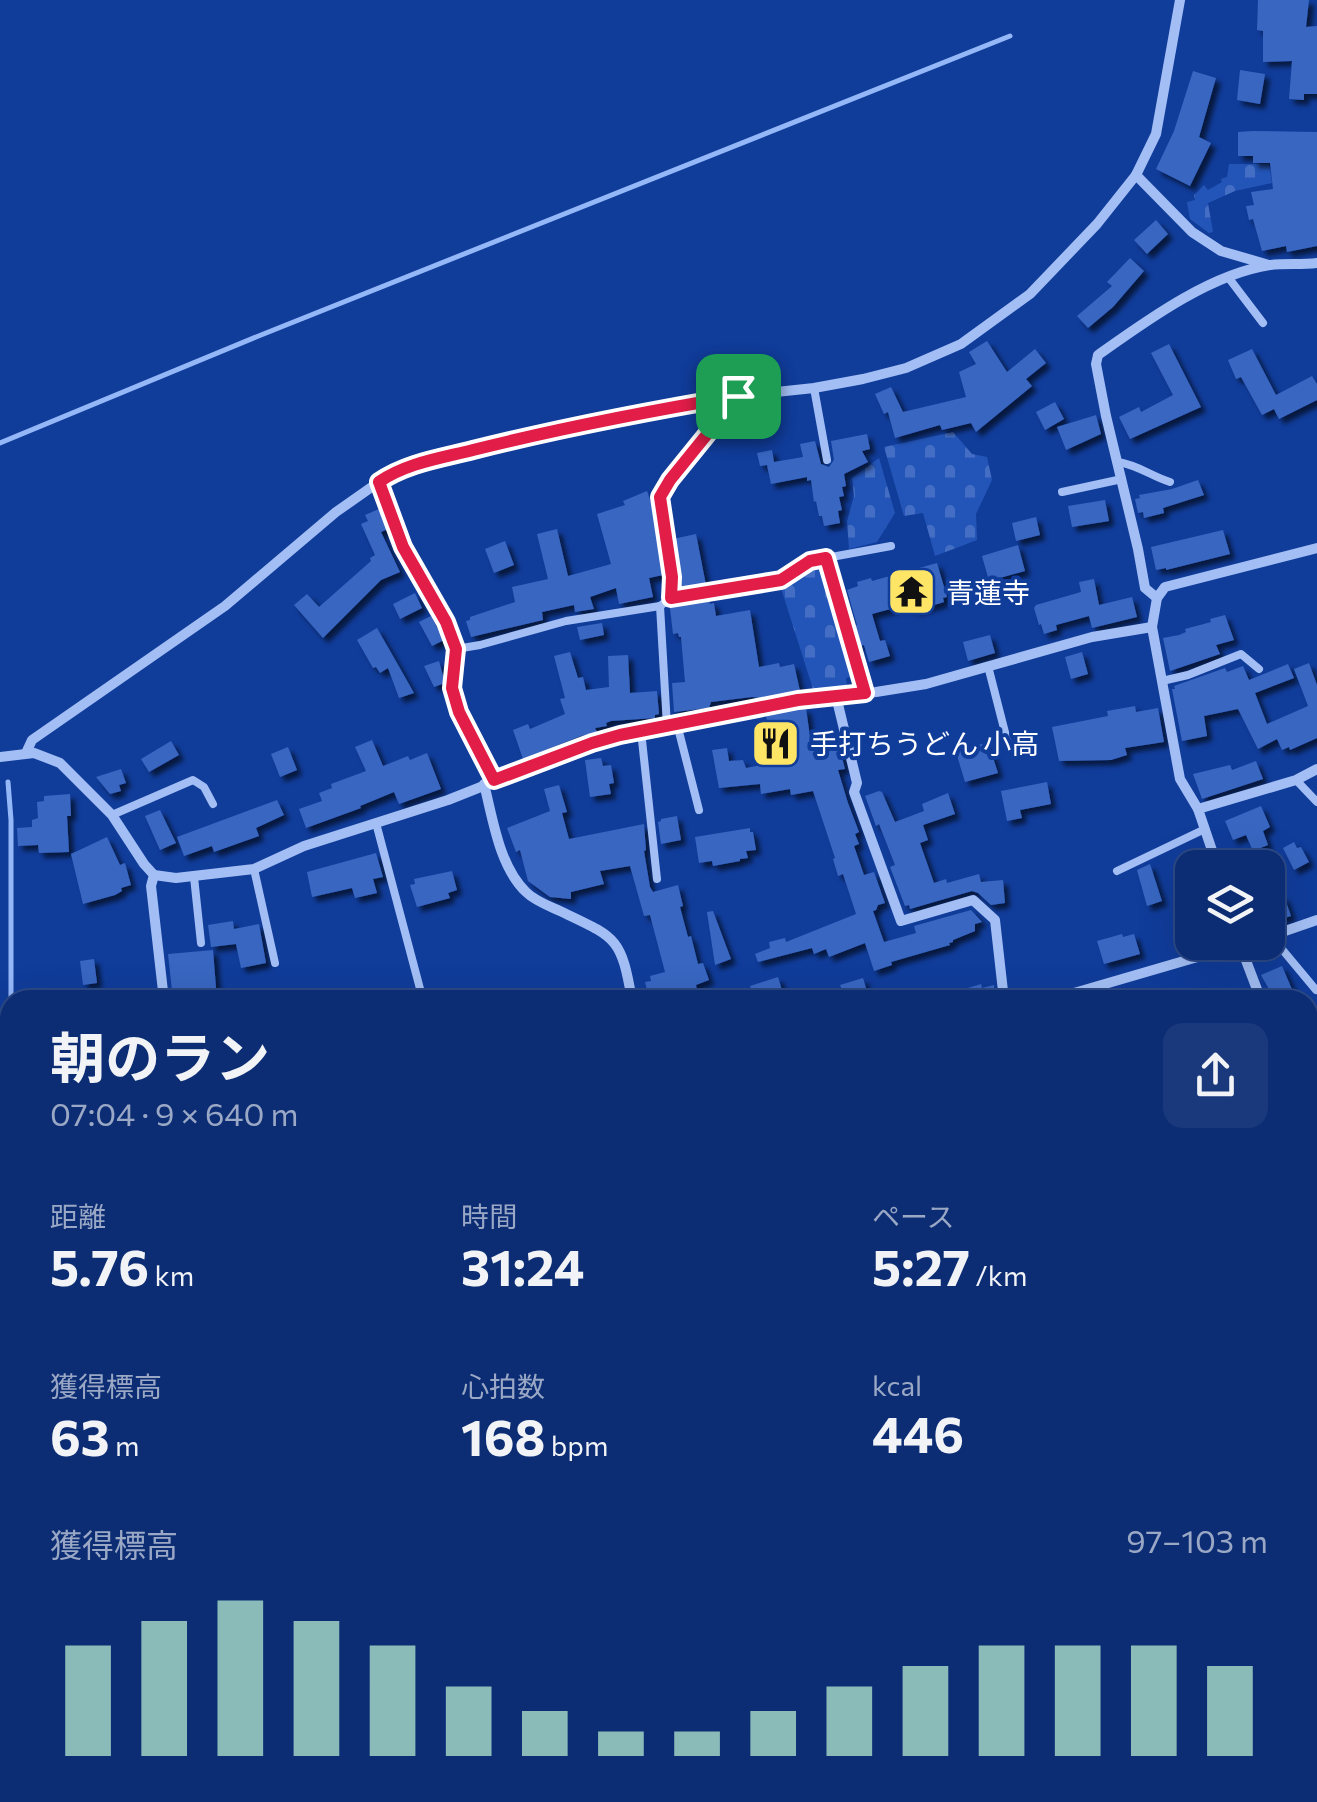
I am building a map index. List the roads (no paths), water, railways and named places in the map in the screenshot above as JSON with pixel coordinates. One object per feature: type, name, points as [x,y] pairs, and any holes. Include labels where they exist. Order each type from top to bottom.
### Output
[{"type":"street","points":[[26,753],[32,740],[225,606],[336,512],[393,472],[641,412],[864,379],[906,368],[961,344],[1030,294],[1097,224],[1136,175],[1156,134],[1180,0]]},
{"type":"street","points":[[1136,175],[1192,232],[1222,251],[1270,266]]},
{"type":"street","points":[[1156,598],[1145,588],[1096,364],[1098,355],[1158,312],[1228,277],[1270,266],[1317,264]]},
{"type":"street","points":[[1211,850],[1198,809],[1180,779],[1152,626],[1156,598],[1165,588],[1317,548]]},
{"type":"street","points":[[0,757],[26,753],[60,763],[112,815],[154,874],[194,877],[254,868],[304,846],[448,800],[592,743],[798,700],[926,684],[1092,637],[1152,626]]},
{"type":"street","points":[[836,696],[857,782],[854,792],[901,921],[973,900],[995,920],[1003,990]]},
{"type":"street","points":[[1198,809],[1296,780],[1317,769]]},
{"type":"street","points":[[489,782],[496,835],[509,868],[525,892],[599,928],[617,945],[630,990]]},
{"type":"street","points":[[154,874],[151,886],[163,990]]},
{"type":"street","points":[[1285,931],[1317,920]]},
{"type":"street","points":[[1084,990],[1185,960]]},
{"type":"street","points":[[1248,960],[1258,990]]},
{"type":"lane","points":[[1228,277],[1262,323]]},
{"type":"lane","points":[[814,388],[827,460]]},
{"type":"lane","points":[[671,598],[672,577],[660,497],[738,396]]},
{"type":"lane","points":[[1118,462],[1170,482]]},
{"type":"lane","points":[[1062,492],[1122,479]]},
{"type":"lane","points":[[379,482],[403,547],[446,622],[456,649],[452,688],[489,782]]},
{"type":"lane","points":[[456,649],[566,621],[660,606],[671,598],[781,580],[810,561],[891,546]]},
{"type":"lane","points":[[826,558],[865,693]]},
{"type":"lane","points":[[660,606],[672,725],[699,810]]},
{"type":"lane","points":[[1162,680],[1188,675],[1241,654],[1259,668]]},
{"type":"lane","points":[[988,666],[1008,744]]},
{"type":"lane","points":[[641,731],[658,879]]},
{"type":"lane","points":[[112,815],[193,780],[204,787],[213,804]]},
{"type":"lane","points":[[1296,780],[1317,802]]},
{"type":"lane","points":[[376,823],[420,990]]},
{"type":"lane","points":[[1116,871],[1204,830]]},
{"type":"lane","points":[[254,868],[275,963]]},
{"type":"lane","points":[[194,877],[201,944]]},
{"type":"lane","points":[[1285,954],[1316,990]]},
{"type":"waterway","points":[[0,443],[1010,36]]},
{"type":"waterway","points":[[8,782],[11,990]]},
{"type":"place","name":"青蓮寺","points":[[911,592]]},
{"type":"place","name":"手打ちうどん 小高","points":[[775,743]]}]
